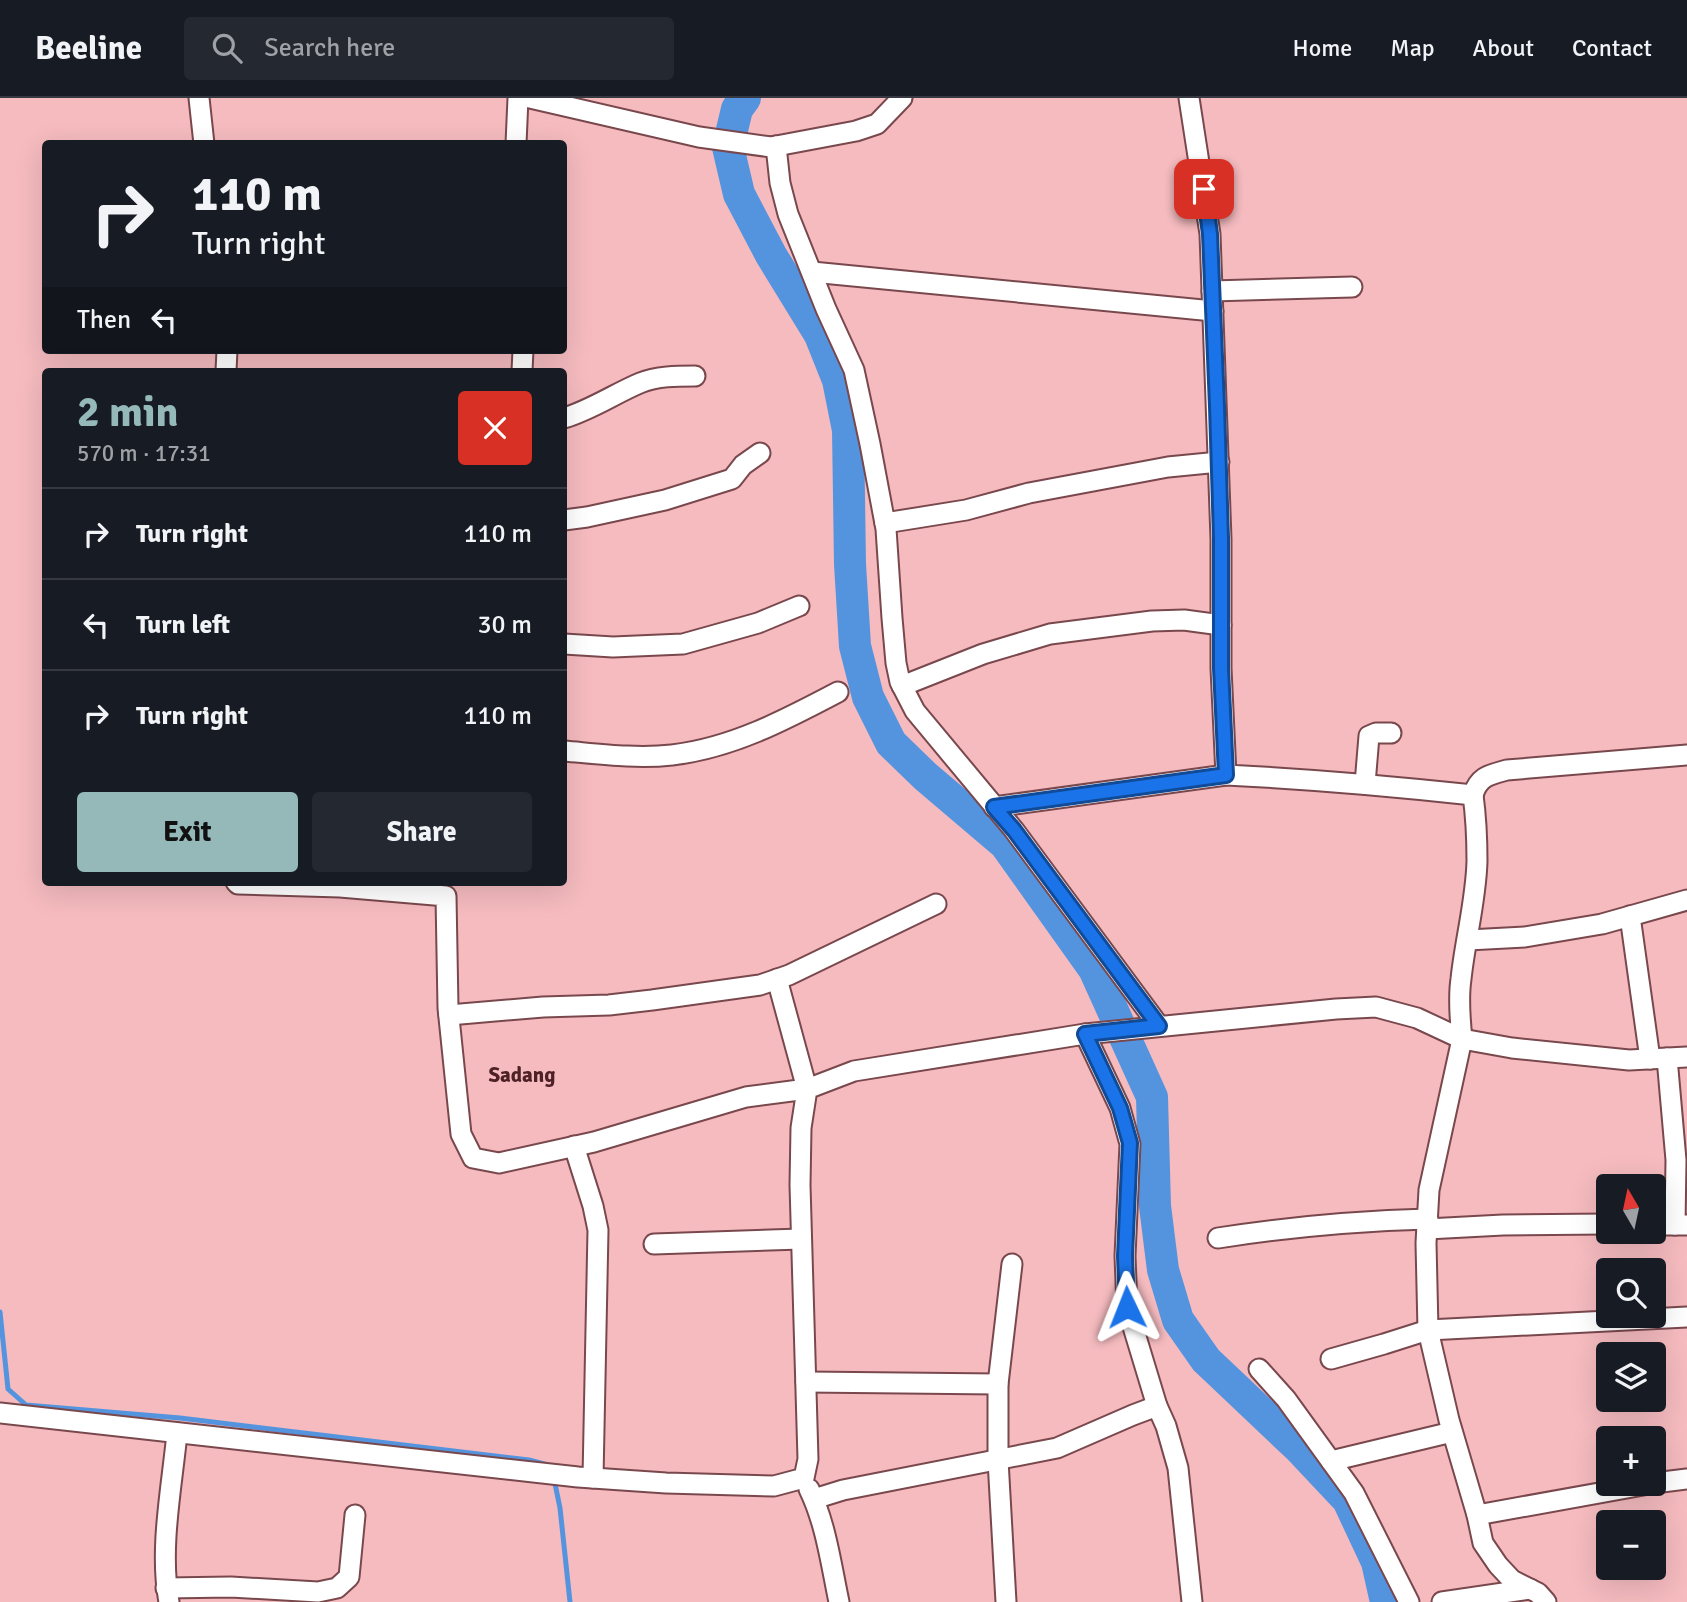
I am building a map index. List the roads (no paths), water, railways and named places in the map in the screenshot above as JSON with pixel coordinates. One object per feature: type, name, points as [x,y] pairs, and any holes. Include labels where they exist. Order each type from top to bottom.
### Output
[{"type":"street","points":[[199,98],[204,140]]},
{"type":"street","points":[[516,140],[517,98]]},
{"type":"street","points":[[530,98],[573,103],[699,137],[773,146],[856,131],[877,124],[899,100]]},
{"type":"street","points":[[1189,98],[1210,234],[1219,462],[1221,668],[1226,775]]},
{"type":"street","points":[[773,146],[788,214],[854,370],[885,523],[896,663],[900,682],[915,710],[1014,830],[1152,1026]]},
{"type":"street","points":[[812,272],[1213,312]]},
{"type":"street","points":[[1212,290],[1352,287]]},
{"type":"street","points":[[567,417],[648,380],[695,376]]},
{"type":"street","points":[[567,520],[665,500],[732,479],[760,453]]},
{"type":"street","points":[[885,523],[966,510],[1029,493],[1142,472],[1219,462]]},
{"type":"street","points":[[567,644],[613,647],[684,644],[758,623],[799,606]]},
{"type":"street","points":[[902,686],[983,654],[1050,634],[1152,621],[1184,620],[1221,625]]},
{"type":"street","points":[[567,751],[636,756],[703,750],[749,736],[838,692]]},
{"type":"street","points":[[1365,784],[1369,736],[1391,733]]},
{"type":"street","points":[[1546,1602],[1538,1593],[1512,1580],[1483,1543],[1452,1432],[1428,1330],[1429,1190],[1462,1039],[1460,981],[1468,940],[1477,862],[1473,795],[1476,785],[1484,776],[1507,770],[1687,755]]},
{"type":"street","points":[[994,807],[1226,775],[1365,784],[1473,795]]},
{"type":"street","points":[[306,886],[447,889],[449,1015],[461,1134],[473,1158],[499,1163],[594,1142],[746,1097],[807,1089],[854,1071],[1085,1034],[1336,1009],[1376,1007],[1417,1018],[1462,1039],[1513,1048],[1629,1060],[1687,1057]]},
{"type":"street","points":[[1468,940],[1525,937],[1602,924],[1687,900]]},
{"type":"street","points":[[449,1015],[543,1007],[609,1005],[760,985],[789,975],[936,904]]},
{"type":"street","points":[[1630,916],[1676,1160],[1681,1225]]},
{"type":"street","points":[[777,979],[807,1089],[801,1128],[801,1238],[808,1459],[804,1478],[814,1499],[830,1555],[839,1602]]},
{"type":"street","points":[[1085,1034],[1120,1108],[1130,1143],[1125,1256],[1127,1307],[1178,1468],[1192,1602]]},
{"type":"street","points":[[574,1146],[598,1230],[586,1477]]},
{"type":"street","points":[[1218,1238],[1272,1230],[1383,1221],[1428,1224],[1596,1224]]},
{"type":"street","points":[[654,1244],[801,1238]]},
{"type":"street","points":[[1006,1602],[998,1460],[998,1384],[1012,1265]]},
{"type":"street","points":[[1331,1359],[1428,1330],[1687,1317]]},
{"type":"street","points":[[1259,1369],[1286,1399],[1354,1493],[1409,1602]]},
{"type":"street","points":[[806,1382],[998,1384]]},
{"type":"street","points":[[814,1499],[843,1490],[1058,1448],[1157,1406]]},
{"type":"street","points":[[0,1413],[586,1477],[666,1483],[774,1486],[804,1478]]},
{"type":"street","points":[[1331,1461],[1452,1432]]},
{"type":"street","points":[[177,1433],[165,1550],[168,1595],[231,1587],[318,1592],[337,1588],[349,1577],[355,1516]]},
{"type":"street","points":[[1666,1482],[1687,1479]]},
{"type":"street","points":[[1477,1515],[1596,1494]]},
{"type":"street","points":[[1442,1602],[1530,1589]]},
{"type":"waterway","points":[[745,98],[737,109],[728,147],[739,194],[771,255],[820,335],[838,380],[848,430],[850,564],[855,646],[868,697],[891,743],[925,776],[1005,844],[1094,969],[1152,1097],[1155,1206],[1163,1270],[1178,1320],[1206,1360],[1300,1449],[1348,1500],[1377,1562],[1386,1602]]},
{"type":"waterway","points":[[0,1312],[8,1389],[26,1405],[180,1418],[529,1460],[548,1465]]},
{"type":"waterway","points":[[554,1479],[560,1508],[570,1602]]},
{"type":"district","name":"Sadang","points":[[522,1075]]}]
